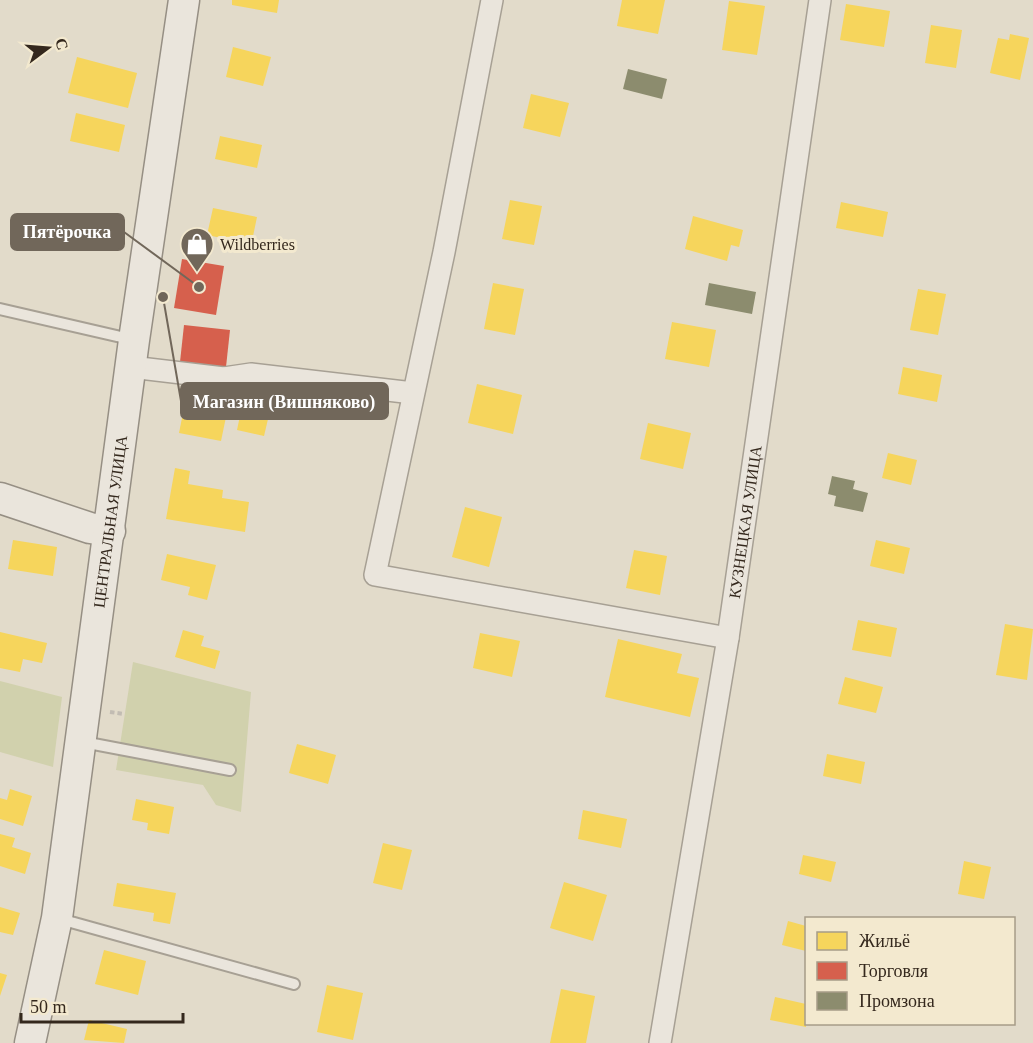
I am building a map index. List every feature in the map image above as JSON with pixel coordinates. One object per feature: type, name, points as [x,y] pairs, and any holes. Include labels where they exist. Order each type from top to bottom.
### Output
[{"type":"street","name":"ЦЕНТРАЛЬНАЯ УЛИЦА","points":[[30,1043],[57,918],[133,353],[184,0]]},
{"type":"street","points":[[492,0],[444,252],[375,575],[728,638]]},
{"type":"street","name":"КУЗНЕЦКАЯ УЛИЦА","points":[[660,1043],[728,638],[820,0]]},
{"type":"street","points":[[133,353],[224,378],[251,374],[413,393]]},
{"type":"street","points":[[0,498],[90,528],[110,531]]},
{"type":"lane","points":[[0,309],[133,353]]},
{"type":"lane","points":[[81,742],[230,770]]},
{"type":"lane","points":[[57,918],[294,984]]},
{"type":"green space","points":[[133,662],[251,692],[241,812],[216,805],[203,785],[116,770]]},
{"type":"green space","points":[[0,681],[62,697],[53,767],[0,752]]},
{"type":"building: Жильё","points":[[232,0],[279,0],[277,13],[232,5]]},
{"type":"building: Жильё","points":[[622,0],[665,0],[658,34],[617,26]]},
{"type":"building: Жильё","points":[[729,1],[765,6],[757,55],[722,50]]},
{"type":"building: Жильё","points":[[846,4],[890,11],[884,47],[840,40]]},
{"type":"building: Жильё","points":[[931,25],[962,30],[956,68],[925,63]]},
{"type":"building: Жильё","points":[[1010,34],[1029,38],[1020,80],[990,73],[998,38],[1009,40]]},
{"type":"building: Жильё","points":[[233,47],[271,57],[263,86],[226,77]]},
{"type":"building: Жильё","points":[[77,57],[137,73],[128,108],[68,93]]},
{"type":"building: Жильё","points":[[531,94],[569,103],[560,137],[523,128]]},
{"type":"building: Жильё","points":[[76,113],[125,125],[119,152],[70,141]]},
{"type":"building: Жильё","points":[[220,136],[262,145],[257,168],[215,159]]},
{"type":"building: Жильё","points":[[510,200],[542,206],[534,245],[502,239]]},
{"type":"building: Жильё","points":[[841,202],[888,212],[883,237],[836,228]]},
{"type":"building: Жильё","points":[[213,208],[257,217],[250,251],[229,247],[231,240],[207,235]]},
{"type":"building: Жильё","points":[[693,216],[743,230],[739,247],[731,245],[727,261],[685,249]]},
{"type":"building: Жильё","points":[[493,283],[524,289],[515,335],[484,329]]},
{"type":"building: Жильё","points":[[918,289],[946,294],[938,335],[910,330]]},
{"type":"building: Жильё","points":[[672,322],[716,330],[709,367],[665,359]]},
{"type":"building: Жильё","points":[[903,367],[942,375],[937,402],[898,394]]},
{"type":"building: Жильё","points":[[477,384],[522,395],[513,434],[468,423]]},
{"type":"building: Жильё","points":[[245,392],[273,398],[264,436],[237,430]]},
{"type":"building: Жильё","points":[[184,408],[226,417],[221,441],[179,433]]},
{"type":"building: Жильё","points":[[648,423],[691,433],[683,469],[640,459]]},
{"type":"building: Жильё","points":[[888,453],[917,460],[911,485],[882,478]]},
{"type":"building: Жильё","points":[[175,468],[190,471],[188,484],[223,490],[222,498],[249,502],[245,532],[166,519]]},
{"type":"building: Жильё","points":[[465,507],[502,517],[489,567],[452,557]]},
{"type":"building: Жильё","points":[[13,540],[57,547],[53,576],[8,569]]},
{"type":"building: Жильё","points":[[876,540],[910,548],[904,574],[870,566]]},
{"type":"building: Жильё","points":[[634,550],[667,556],[660,595],[626,588]]},
{"type":"building: Жильё","points":[[167,554],[216,565],[207,600],[188,595],[190,587],[161,580]]},
{"type":"building: Жильё","points":[[858,620],[897,628],[891,657],[852,650]]},
{"type":"building: Жильё","points":[[1005,624],[1033,629],[1027,680],[996,675]]},
{"type":"building: Жильё","points":[[183,630],[204,636],[201,646],[220,651],[215,669],[175,657]]},
{"type":"building: Жильё","points":[[0,632],[47,643],[42,663],[23,659],[20,672],[0,668]]},
{"type":"building: Жильё","points":[[480,633],[520,641],[512,677],[473,668]]},
{"type":"building: Жильё","points":[[618,639],[682,654],[677,673],[699,678],[690,717],[605,697]]},
{"type":"building: Жильё","points":[[845,677],[883,687],[876,713],[838,704]]},
{"type":"building: Жильё","points":[[297,744],[336,755],[328,784],[289,773]]},
{"type":"building: Жильё","points":[[827,754],[865,762],[861,784],[823,776]]},
{"type":"building: Жильё","points":[[10,789],[32,796],[23,826],[0,819],[0,798],[7,800]]},
{"type":"building: Жильё","points":[[136,799],[174,807],[169,834],[147,830],[148,823],[132,820]]},
{"type":"building: Жильё","points":[[583,810],[627,819],[621,848],[578,839]]},
{"type":"building: Жильё","points":[[0,834],[15,838],[12,847],[31,853],[25,874],[0,866]]},
{"type":"building: Жильё","points":[[383,843],[412,850],[402,890],[373,883]]},
{"type":"building: Жильё","points":[[803,855],[836,862],[831,882],[799,874]]},
{"type":"building: Жильё","points":[[964,861],[991,867],[984,899],[958,894]]},
{"type":"building: Жильё","points":[[564,882],[607,895],[593,941],[550,928]]},
{"type":"building: Жильё","points":[[117,883],[176,893],[170,924],[153,921],[154,913],[113,906]]},
{"type":"building: Жильё","points":[[0,907],[20,913],[13,935],[0,932]]},
{"type":"building: Жильё","points":[[788,921],[805,926],[805,951],[782,945]]},
{"type":"building: Жильё","points":[[104,950],[146,961],[138,995],[95,984]]},
{"type":"building: Жильё","points":[[0,973],[7,975],[0,996]]},
{"type":"building: Жильё","points":[[327,985],[363,993],[353,1040],[317,1032]]},
{"type":"building: Жильё","points":[[561,989],[595,996],[586,1043],[550,1043]]},
{"type":"building: Жильё","points":[[775,997],[805,1004],[806,1027],[770,1020]]},
{"type":"building: Жильё","points":[[89,1020],[127,1029],[124,1043],[84,1040]]},
{"type":"building: Торговля","points":[[182,259],[224,266],[216,315],[174,308]]},
{"type":"building: Торговля","points":[[184,325],[230,330],[226,367],[180,362]]},
{"type":"building: Промзона","points":[[628,69],[667,79],[662,99],[623,89]]},
{"type":"building: Промзона","points":[[709,283],[756,292],[752,314],[705,305]]},
{"type":"building: Промзона","points":[[832,476],[855,481],[853,489],[868,493],[863,512],[834,506],[836,496],[828,494]]},
{"type":"place","name":"Wildberries","points":[[197,273]]},
{"type":"place","name":"Пятёрочка","points":[[199,287]]},
{"type":"place","name":"Магазин (Вишняково)","points":[[163,297]]}]
